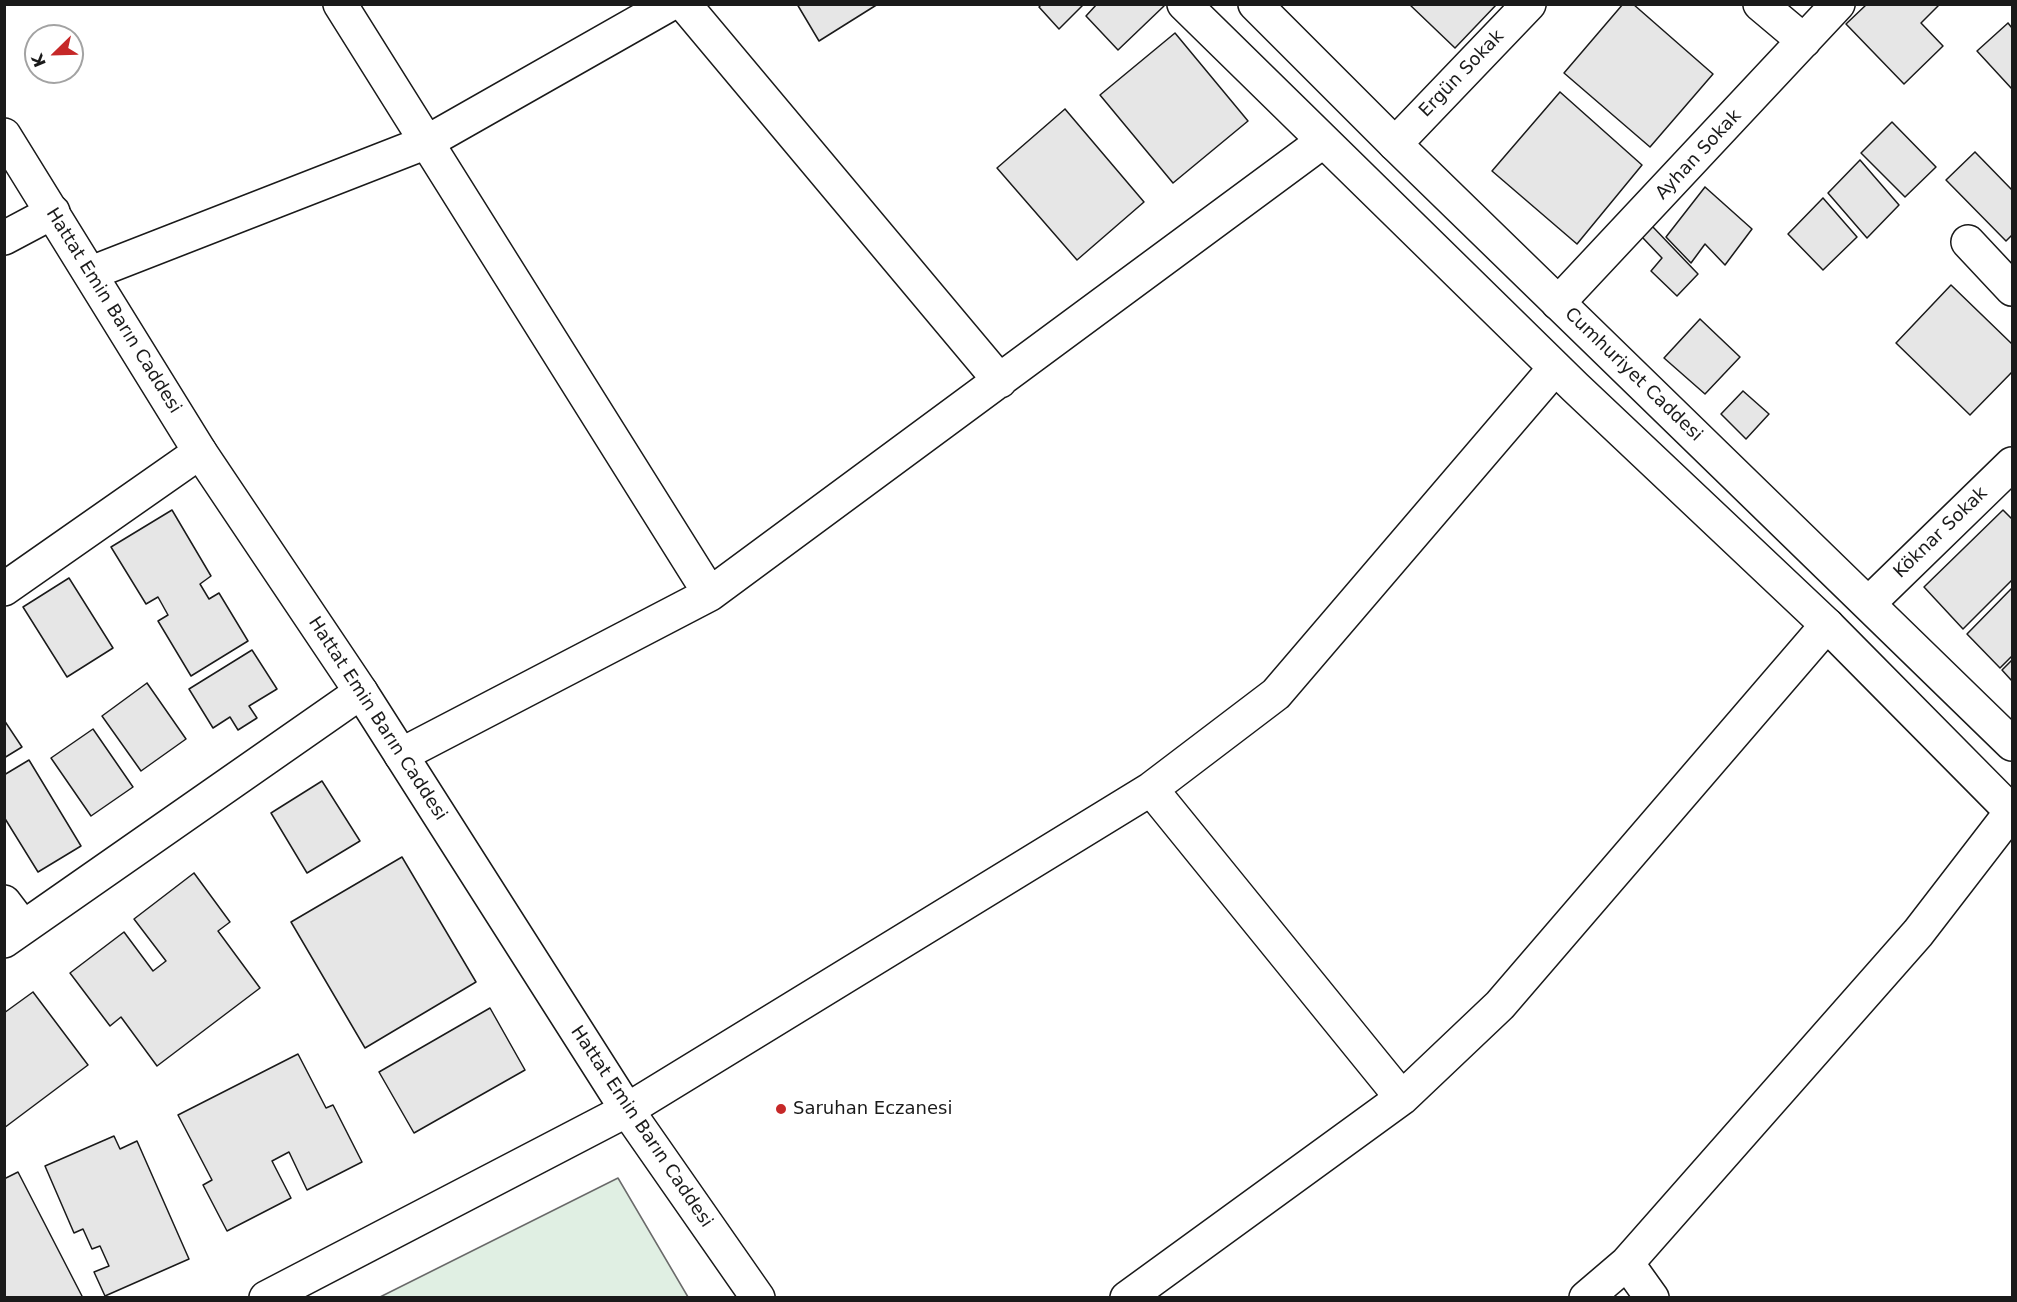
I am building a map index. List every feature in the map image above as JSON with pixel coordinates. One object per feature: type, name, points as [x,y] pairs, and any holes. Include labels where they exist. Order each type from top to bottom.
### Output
[{"type":"street","points":[[340,4],[710,594]]},
{"type":"street","points":[[91,273],[427,142],[670,4]]},
{"type":"street","points":[[684,4],[1000,381]]},
{"type":"street","points":[[1184,4],[1322,142],[1555,368],[1827,625],[2012,811],[1918,933],[1627,1263],[1586,1298]]},
{"type":"street","name":"Cumhuriyet Caddesi","points":[[1256,4],[1395,144],[2013,744]]},
{"type":"street","name":"Ergün Sokak","points":[[1395,144],[1529,4]]},
{"type":"street","points":[[1760,4],[1804,41]]},
{"type":"street","name":"Ayhan Sokak","points":[[1558,303],[1838,4]]},
{"type":"street","name":"Hattat Emin Barın Caddesi","points":[[4,135],[200,452],[361,692],[627,1110],[758,1298]]},
{"type":"street","points":[[401,755],[710,594],[1322,142]]},
{"type":"street","points":[[4,238],[53,212]]},
{"type":"street","points":[[1968,242],[2013,289]]},
{"type":"street","points":[[266,1298],[627,1110],[1151,789],[1276,694],[1555,368]]},
{"type":"street","points":[[4,589],[200,452]]},
{"type":"street","name":"Köknar Sokak","points":[[1869,603],[2013,464]]},
{"type":"street","points":[[1127,1298],[1402,1098],[1500,1005],[1827,625]]},
{"type":"street","points":[[11,924],[361,692]]},
{"type":"street","points":[[1151,789],[1402,1098]]},
{"type":"street","points":[[1627,1263],[1652,1298]]},
{"type":"green space","points":[[618,1178],[688,1297],[380,1297]]},
{"type":"building","points":[[797,4],[878,4],[819,41]]},
{"type":"building","points":[[1042,4],[1084,4],[1059,29],[1039,7]]},
{"type":"building","points":[[1097,4],[1162,4],[1164,6],[1118,50],[1086,16]]},
{"type":"building","points":[[1409,4],[1497,4],[1455,48]]},
{"type":"building","points":[[1623,4],[1633,4],[1713,74],[1650,147],[1564,73]]},
{"type":"building","points":[[1867,4],[1940,4],[1921,23],[1943,46],[1904,84],[1846,24]]},
{"type":"building","points":[[2008,23],[2012,28],[2012,89],[1977,51]]},
{"type":"building","points":[[1175,33],[1248,121],[1173,183],[1100,95]]},
{"type":"building","points":[[1560,92],[1642,165],[1577,244],[1492,171]]},
{"type":"building","points":[[1065,109],[1144,202],[1077,260],[997,168]]},
{"type":"building","points":[[1892,122],[1936,167],[1905,197],[1861,153]]},
{"type":"building","points":[[1975,152],[2012,190],[2012,235],[2006,241],[1946,180]]},
{"type":"building","points":[[1860,160],[1899,205],[1867,238],[1828,193]]},
{"type":"building","points":[[1705,187],[1752,229],[1725,265],[1705,244],[1691,263],[1666,237]]},
{"type":"building","points":[[1823,198],[1857,237],[1823,270],[1788,234]]},
{"type":"building","points":[[1652,226],[1698,274],[1677,296],[1651,271],[1662,258],[1642,237]]},
{"type":"building","points":[[1951,285],[2012,344],[2012,372],[1970,415],[1896,343]]},
{"type":"building","points":[[1700,319],[1740,357],[1705,394],[1664,358]]},
{"type":"building","points":[[1743,391],[1769,414],[1746,439],[1721,414]]},
{"type":"building","points":[[172,510],[211,576],[200,584],[209,599],[219,593],[248,641],[191,676],[158,621],[168,615],[158,597],[146,604],[111,547]]},
{"type":"building","points":[[2003,510],[2012,519],[2012,580],[1963,629],[1924,587]]},
{"type":"building","points":[[69,578],[113,648],[67,677],[23,607]]},
{"type":"building","points":[[2012,588],[2012,656],[2000,668],[1967,634]]},
{"type":"building","points":[[252,650],[277,689],[249,706],[257,718],[238,730],[230,717],[213,728],[189,689]]},
{"type":"building","points":[[2012,660],[2012,681],[2002,670]]},
{"type":"building","points":[[147,683],[186,739],[141,771],[102,716]]},
{"type":"building","points":[[4,720],[22,747],[4,758]]},
{"type":"building","points":[[93,729],[133,787],[91,816],[51,758]]},
{"type":"building","points":[[29,760],[81,846],[38,872],[4,817],[4,775]]},
{"type":"building","points":[[322,781],[360,841],[307,873],[271,813]]},
{"type":"building","points":[[402,857],[476,982],[365,1048],[291,922]]},
{"type":"building","points":[[194,873],[230,922],[218,931],[260,988],[157,1066],[121,1017],[110,1026],[70,973],[124,932],[153,971],[166,961],[134,919]]},
{"type":"building","points":[[33,992],[88,1065],[4,1128],[4,1013]]},
{"type":"building","points":[[490,1008],[525,1070],[414,1133],[379,1072]]},
{"type":"building","points":[[298,1054],[326,1108],[333,1105],[362,1162],[307,1190],[289,1152],[272,1161],[291,1198],[227,1231],[203,1185],[212,1180],[178,1115]]},
{"type":"building","points":[[114,1136],[120,1149],[137,1141],[189,1259],[105,1296],[94,1272],[109,1266],[100,1246],[92,1249],[83,1229],[74,1233],[45,1166]]},
{"type":"building","points":[[18,1172],[83,1298],[4,1298],[4,1179]]},
{"type":"place","name":"Saruhan Eczanesi","points":[[781,1109]]}]
